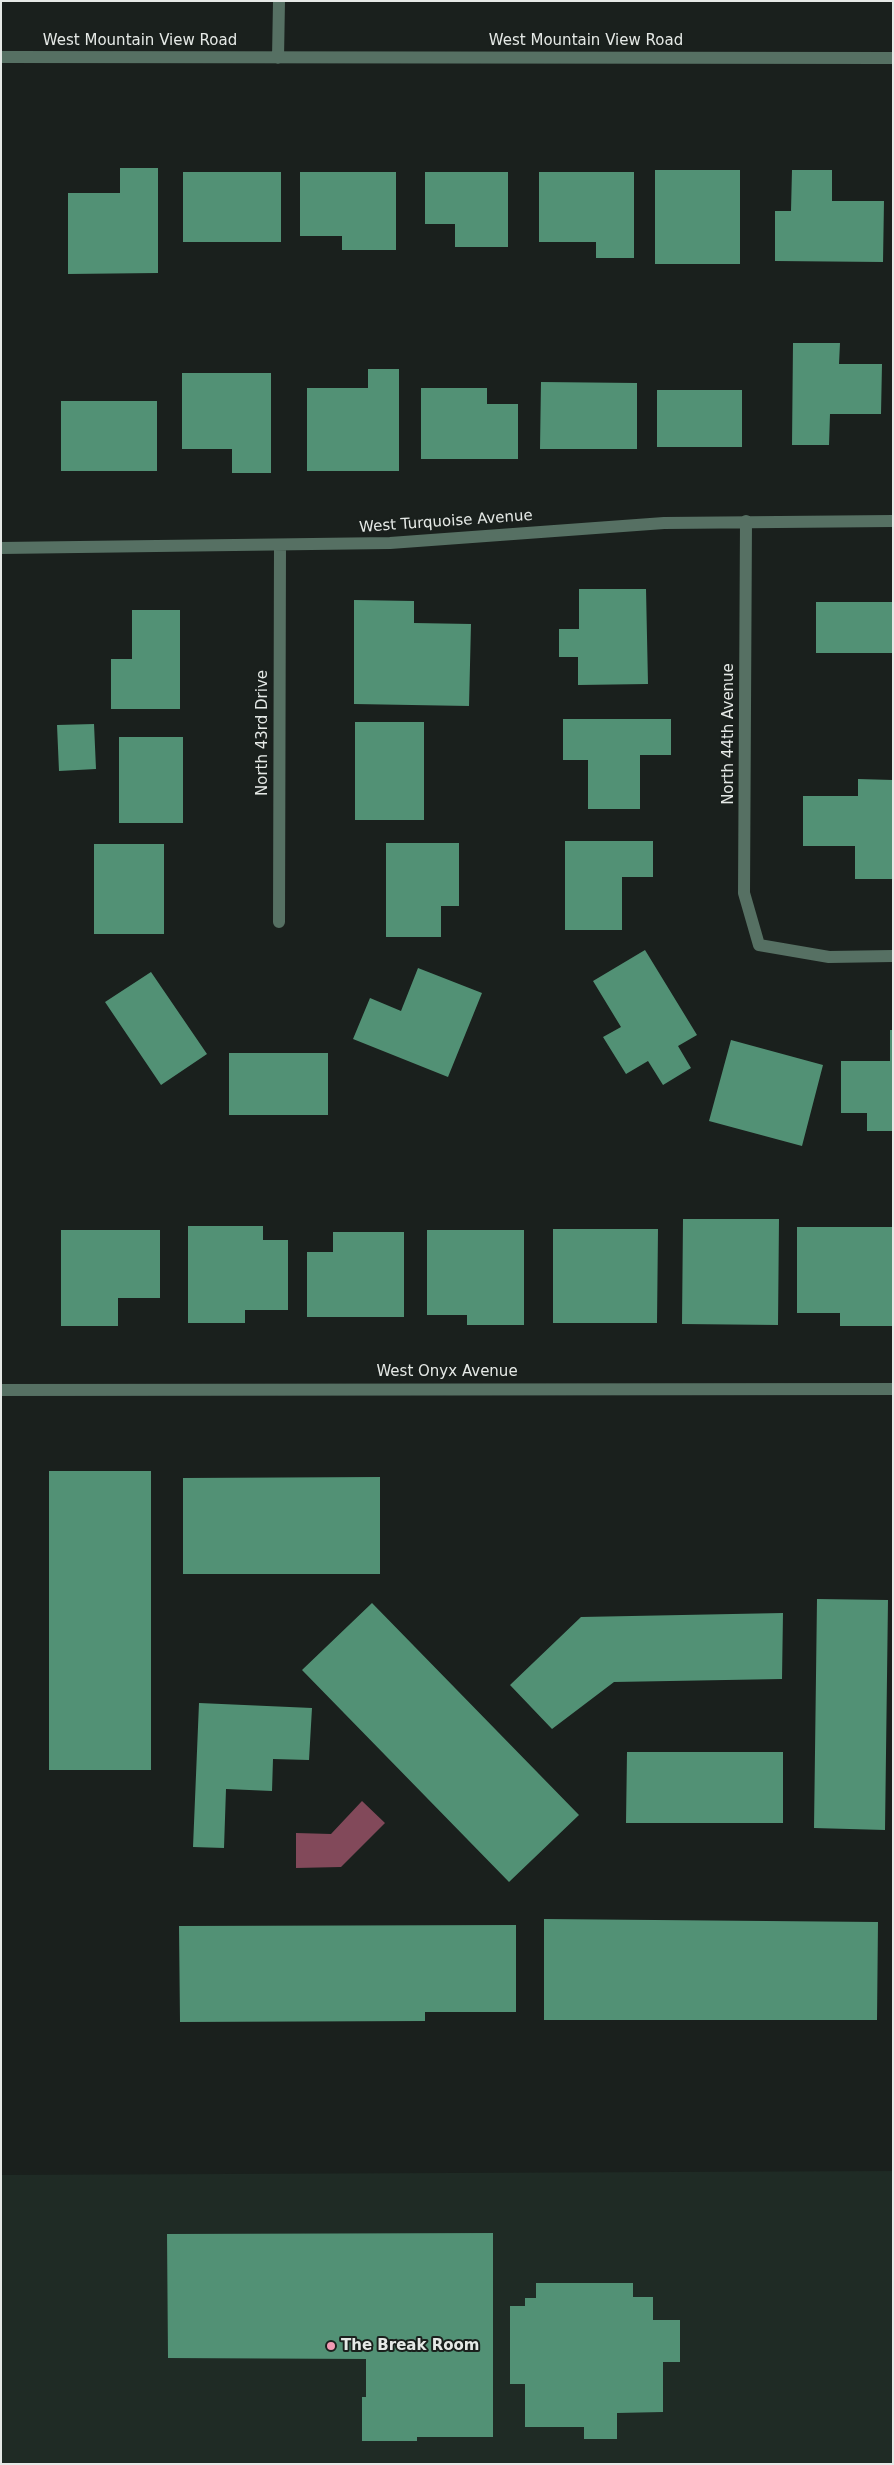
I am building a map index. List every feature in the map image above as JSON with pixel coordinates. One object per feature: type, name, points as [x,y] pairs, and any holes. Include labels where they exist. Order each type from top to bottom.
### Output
[{"type":"street","points":[[278,58],[279,1]]},
{"type":"street","name":"West Mountain View Road","points":[[1,57],[893,58]]},
{"type":"street","name":"West Turquoise Avenue","points":[[1,548],[390,543],[664,524],[746,521],[893,521]]},
{"type":"street","name":"North 44th Avenue","points":[[746,521],[744,893],[759,945],[829,957],[893,956]]},
{"type":"street","name":"North 43rd Drive","points":[[279,922],[280,545]]},
{"type":"street","name":"West Onyx Avenue","points":[[1,1390],[893,1389]]},
{"type":"shaded area","points":[[362,1801],[385,1823],[341,1867],[296,1868],[296,1833],[331,1834]]},
{"type":"shaded area","points":[[893,2171],[893,2464],[1,2464],[1,2175]]},
{"type":"building","points":[[120,168],[158,168],[158,273],[68,274],[68,193],[120,193]]},
{"type":"building","points":[[655,170],[740,170],[740,264],[655,264]]},
{"type":"building","points":[[792,170],[832,170],[832,201],[884,201],[883,262],[775,261],[775,211],[791,211]]},
{"type":"building","points":[[183,172],[281,172],[281,242],[183,242]]},
{"type":"building","points":[[300,172],[396,172],[396,250],[342,250],[342,236],[300,236]]},
{"type":"building","points":[[425,172],[508,172],[508,247],[455,247],[455,224],[425,224]]},
{"type":"building","points":[[539,172],[634,172],[634,258],[596,258],[596,242],[539,242]]},
{"type":"building","points":[[793,343],[840,343],[839,364],[882,364],[881,414],[830,414],[829,445],[792,445]]},
{"type":"building","points":[[368,369],[399,369],[399,471],[307,471],[307,388],[368,388]]},
{"type":"building","points":[[182,373],[271,373],[271,473],[232,473],[232,449],[182,449]]},
{"type":"building","points":[[541,382],[637,383],[637,449],[540,449]]},
{"type":"building","points":[[421,388],[487,388],[487,404],[518,404],[518,459],[421,459]]},
{"type":"building","points":[[657,390],[742,390],[742,447],[657,447]]},
{"type":"building","points":[[61,401],[157,401],[157,471],[61,471]]},
{"type":"building","points":[[579,589],[646,589],[648,684],[578,685],[578,657],[559,657],[559,629],[579,629]]},
{"type":"building","points":[[354,600],[414,601],[414,623],[471,624],[469,706],[354,704]]},
{"type":"building","points":[[816,602],[893,602],[893,653],[816,653]]},
{"type":"building","points":[[132,610],[180,610],[180,709],[111,709],[111,659],[132,659]]},
{"type":"building","points":[[563,719],[671,719],[671,755],[640,755],[640,809],[588,809],[588,760],[563,760]]},
{"type":"building","points":[[355,722],[424,722],[424,820],[355,820]]},
{"type":"building","points":[[94,724],[96,769],[59,771],[57,725]]},
{"type":"building","points":[[119,737],[183,737],[183,823],[119,823]]},
{"type":"building","points":[[858,779],[893,780],[893,879],[855,879],[855,846],[803,846],[803,796],[858,796]]},
{"type":"building","points":[[565,841],[653,841],[653,877],[622,877],[622,930],[565,930]]},
{"type":"building","points":[[386,843],[459,843],[459,906],[441,906],[441,937],[386,937]]},
{"type":"building","points":[[94,844],[164,844],[164,934],[94,934]]},
{"type":"building","points":[[645,950],[697,1035],[678,1046],[691,1068],[663,1085],[648,1061],[626,1074],[603,1037],[621,1027],[593,981]]},
{"type":"building","points":[[418,968],[482,993],[448,1077],[353,1039],[370,998],[401,1011]]},
{"type":"building","points":[[151,972],[207,1054],[161,1085],[105,1002]]},
{"type":"building","points":[[890,1030],[893,1030],[893,1131],[867,1131],[867,1113],[841,1113],[841,1061],[890,1061]]},
{"type":"building","points":[[731,1040],[823,1065],[802,1146],[709,1121]]},
{"type":"building","points":[[229,1053],[328,1053],[328,1115],[229,1115]]},
{"type":"building","points":[[683,1219],[779,1219],[778,1325],[682,1324]]},
{"type":"building","points":[[188,1226],[263,1226],[263,1240],[288,1240],[288,1310],[245,1310],[245,1323],[188,1323]]},
{"type":"building","points":[[797,1227],[893,1227],[893,1326],[840,1326],[840,1313],[797,1313]]},
{"type":"building","points":[[553,1229],[658,1229],[657,1323],[553,1323]]},
{"type":"building","points":[[61,1230],[160,1230],[160,1298],[118,1298],[118,1326],[61,1326]]},
{"type":"building","points":[[427,1230],[524,1230],[524,1325],[467,1325],[467,1315],[427,1315]]},
{"type":"building","points":[[333,1232],[404,1232],[404,1317],[307,1317],[307,1252],[333,1252]]},
{"type":"building","points":[[49,1471],[151,1471],[151,1770],[49,1770]]},
{"type":"building","points":[[380,1477],[380,1574],[183,1574],[183,1478]]},
{"type":"building","points":[[817,1599],[888,1600],[885,1830],[814,1828]]},
{"type":"building","points":[[372,1603],[579,1815],[509,1882],[302,1670]]},
{"type":"building","points":[[783,1613],[782,1679],[614,1682],[552,1729],[510,1685],[581,1617]]},
{"type":"building","points":[[199,1703],[312,1708],[309,1760],[273,1759],[272,1791],[226,1789],[224,1848],[193,1847]]},
{"type":"building","points":[[627,1752],[783,1752],[783,1823],[626,1823]]},
{"type":"building","points":[[544,1919],[878,1922],[877,2020],[544,2020]]},
{"type":"building","points":[[516,1925],[516,2012],[425,2012],[425,2021],[180,2022],[179,1926]]},
{"type":"building","name":"The Break Room","points":[[493,2233],[493,2437],[417,2437],[417,2441],[362,2441],[362,2397],[366,2397],[366,2359],[168,2358],[167,2234]]},
{"type":"building","points":[[536,2283],[633,2283],[633,2297],[653,2297],[653,2320],[680,2320],[680,2362],[663,2362],[663,2412],[617,2413],[617,2439],[584,2439],[584,2427],[525,2427],[525,2384],[510,2384],[510,2306],[525,2306],[525,2298],[536,2298]]},
{"type":"place","name":"The Break Room","points":[[331,2346]]}]
